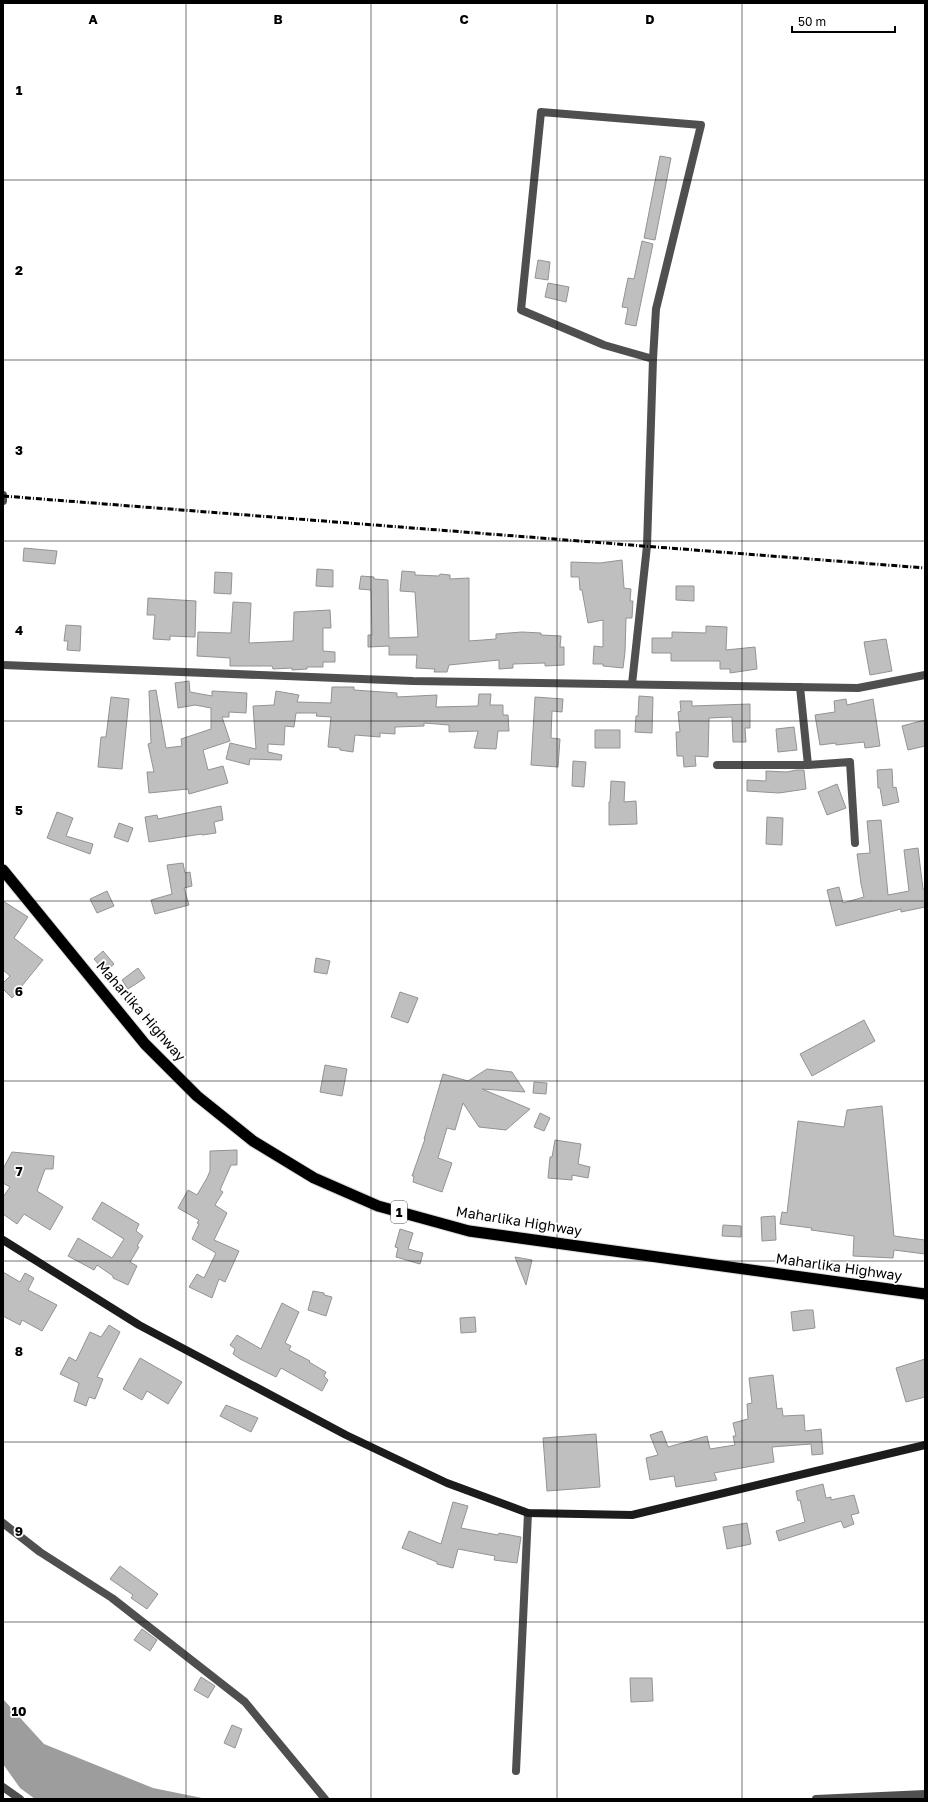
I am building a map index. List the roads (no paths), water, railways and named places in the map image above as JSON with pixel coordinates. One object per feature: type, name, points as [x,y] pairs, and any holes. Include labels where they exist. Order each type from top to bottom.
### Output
[{"type":"highway","name":"Maharlika Highway","points":[[3,870],[145,1044],[197,1096],[253,1141],[314,1178],[378,1206],[469,1231],[925,1294]]},
{"type":"main road","points":[[3,1240],[139,1325],[346,1435],[446,1483],[528,1513],[632,1515],[925,1445]]},
{"type":"street","points":[[632,684],[647,546],[656,309],[701,125],[541,112],[520,310],[604,345],[653,359]]},
{"type":"street","points":[[3,495],[3,501]]},
{"type":"street","points":[[3,665],[413,681],[858,688],[925,675]]},
{"type":"street","points":[[800,687],[808,765]]},
{"type":"street","points":[[718,765],[808,765],[850,762],[855,843]]},
{"type":"street","points":[[516,1771],[528,1513]]},
{"type":"street","points":[[3,1523],[40,1552],[112,1598],[245,1702],[325,1799]]},
{"type":"street","points":[[3,1787],[20,1799]]},
{"type":"street","points":[[816,1799],[925,1794]]},
{"type":"railway","points":[[3,496],[925,568]]}]
